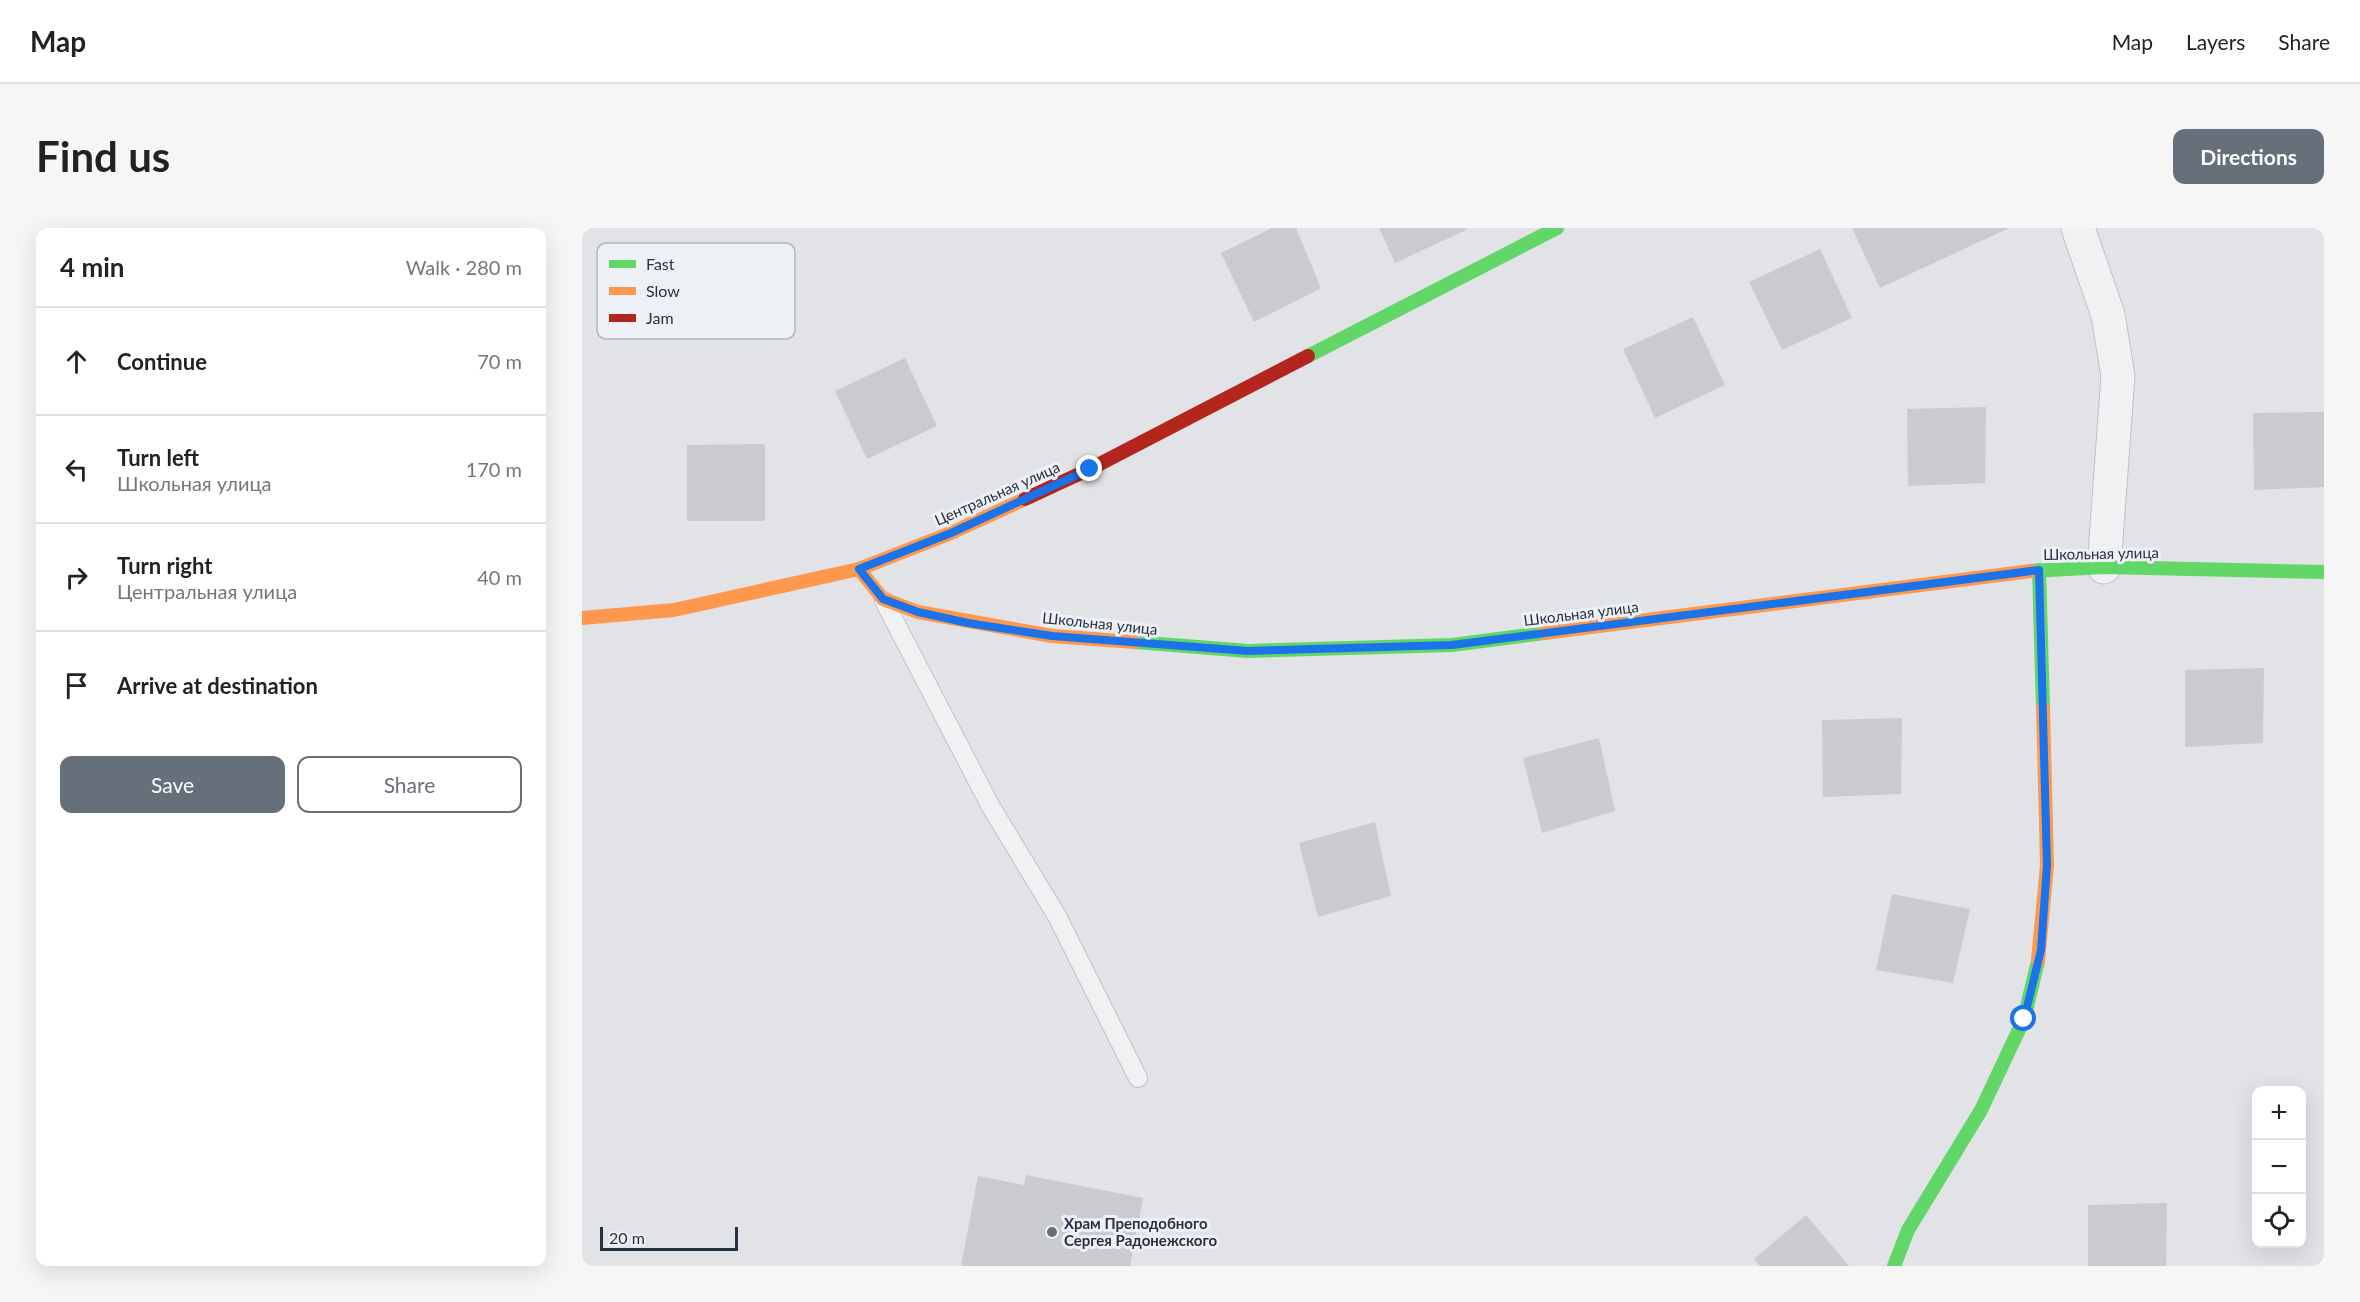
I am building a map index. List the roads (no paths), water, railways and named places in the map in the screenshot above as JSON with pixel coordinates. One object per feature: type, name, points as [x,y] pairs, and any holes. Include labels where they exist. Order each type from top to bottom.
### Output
[{"type":"street","name":"Центральная улица","points":[[582,618],[674,610],[859,569],[951,533],[1090,469],[1557,228]]},
{"type":"street","points":[[2078,228],[2108,315],[2118,376],[2104,567]]},
{"type":"street","name":"Школьная улица","points":[[883,599],[918,612],[1052,636],[1236,650],[1304,649],[1452,645],[2039,570],[2104,567],[2324,572]]},
{"type":"street","points":[[859,569],[883,599]]},
{"type":"street","points":[[1894,1266],[1908,1230],[1981,1110],[2024,1019],[2041,950],[2047,865],[2039,570]]},
{"type":"lane","points":[[883,599],[991,807],[1057,916],[1138,1078]]},
{"type":"place","name":"Храм Преподобного Сергея Радонежского","points":[[1052,1232]]}]
